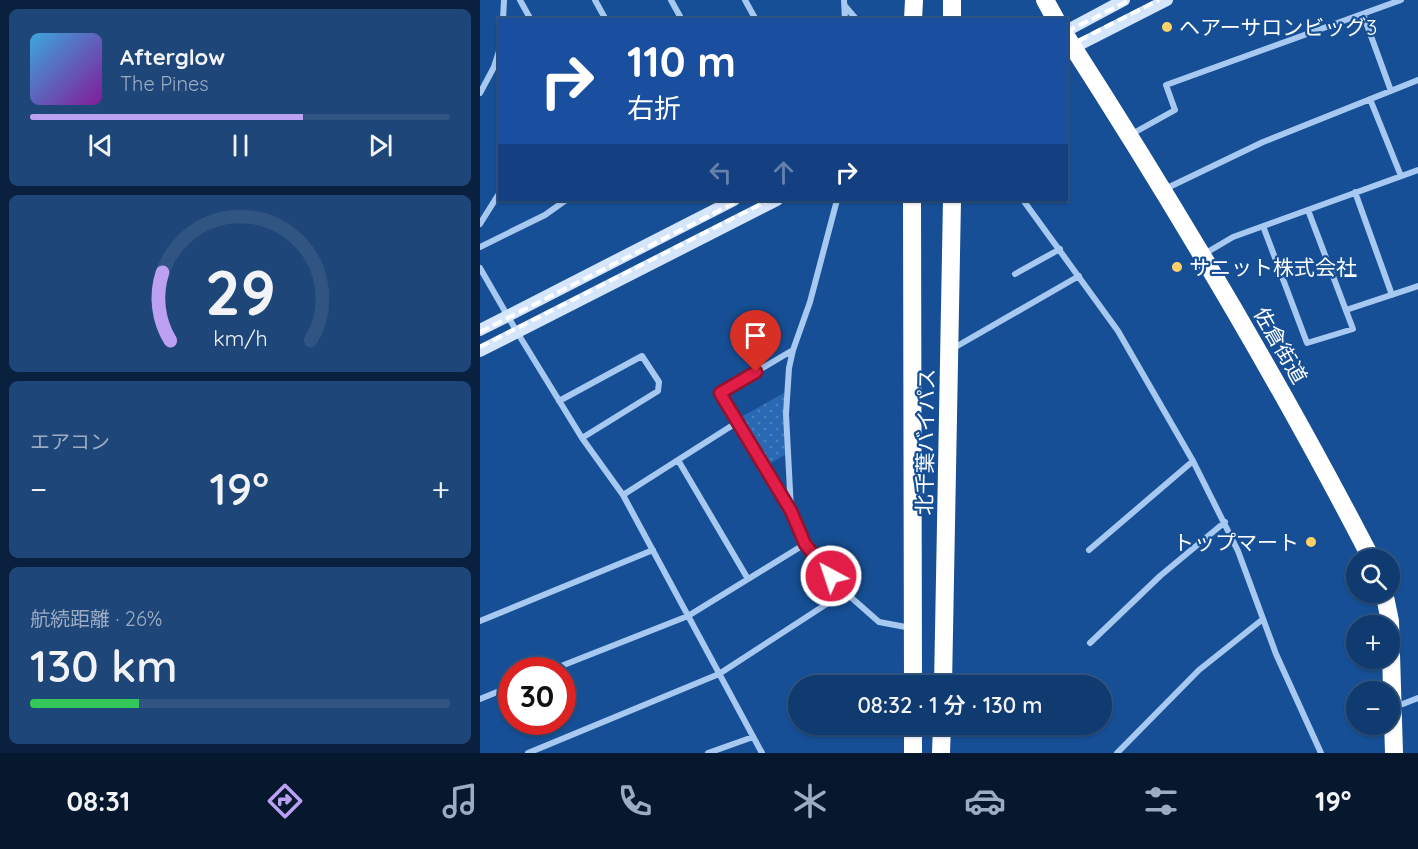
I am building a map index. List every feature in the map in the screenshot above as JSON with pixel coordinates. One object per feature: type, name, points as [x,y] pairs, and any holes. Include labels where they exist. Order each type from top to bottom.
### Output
[{"type":"highway","points":[[914,0],[914,18]]},
{"type":"highway","points":[[952,0],[952,18]]},
{"type":"highway","points":[[1045,0],[1055,18]]},
{"type":"highway","name":"佐倉街道","points":[[1068,41],[1203,255],[1281,389],[1366,549]]},
{"type":"highway","name":"北千葉バイパス","points":[[912,201],[913,675]]},
{"type":"highway","name":"北千葉バイパス","points":[[943,675],[952,201]]},
{"type":"highway","points":[[1386,603],[1390,621],[1391,681]]},
{"type":"highway","points":[[913,735],[913,753]]},
{"type":"highway","points":[[941,753],[942,735]]},
{"type":"highway","points":[[1393,735],[1394,753]]},
{"type":"street","points":[[502,18],[504,0]]},
{"type":"street","points":[[520,0],[530,18]]},
{"type":"street","points":[[595,0],[605,18]]},
{"type":"street","points":[[671,0],[681,18]]},
{"type":"street","points":[[745,0],[755,18]]},
{"type":"street","points":[[1068,41],[1124,0]]},
{"type":"street","points":[[1068,41],[1167,0]]},
{"type":"street","points":[[1129,135],[1175,110],[1166,85],[1401,0]]},
{"type":"street","points":[[845,3],[856,18]]},
{"type":"street","points":[[1363,14],[1390,91]]},
{"type":"street","points":[[480,93],[498,54]]},
{"type":"street","points":[[1164,190],[1263,142],[1418,80]]},
{"type":"street","points":[[1370,99],[1401,176]]},
{"type":"street","points":[[1203,255],[1233,237],[1418,170]]},
{"type":"street","points":[[1355,192],[1392,294]]},
{"type":"street","points":[[480,224],[498,195]]},
{"type":"street","points":[[480,247],[545,215],[565,201]]},
{"type":"street","points":[[480,330],[732,201]]},
{"type":"street","points":[[480,351],[775,201]]},
{"type":"street","points":[[791,511],[786,414],[789,368],[810,302],[837,201]]},
{"type":"street","points":[[1024,201],[1118,331],[1193,461],[1238,551],[1263,619],[1321,753]]},
{"type":"street","points":[[1263,226],[1307,343],[1353,329],[1308,210]]},
{"type":"street","points":[[1014,274],[1060,249]]},
{"type":"street","points":[[480,268],[559,402],[623,495],[762,753]]},
{"type":"street","points":[[949,351],[1079,276]]},
{"type":"street","points":[[1346,310],[1418,286]]},
{"type":"street","points":[[793,350],[720,393],[791,511],[805,544],[845,592],[879,622],[913,629]]},
{"type":"street","points":[[559,402],[642,356],[659,382],[658,391],[582,438]]},
{"type":"street","points":[[623,495],[736,423]]},
{"type":"street","points":[[678,460],[748,579]]},
{"type":"street","points":[[1089,550],[1193,461]]},
{"type":"street","points":[[1090,644],[1160,576],[1225,522]]},
{"type":"street","points":[[576,660],[688,616],[805,544]]},
{"type":"street","points":[[480,621],[653,550]]},
{"type":"street","points":[[528,753],[720,674],[845,592]]},
{"type":"street","points":[[1117,753],[1199,670],[1263,619]]},
{"type":"street","points":[[480,699],[498,692]]},
{"type":"street","points":[[1400,706],[1418,698]]},
{"type":"street","points":[[708,753],[753,737]]},
{"type":"shaded area","points":[[784,393],[785,455],[769,464],[741,417]]},
{"type":"railway","points":[[1068,31],[1130,0]]},
{"type":"railway","points":[[1068,46],[1159,0]]},
{"type":"railway","points":[[480,332],[738,201]]},
{"type":"railway","points":[[480,347],[767,201]]},
{"type":"place","name":"ヘアーサロンビッグ3","points":[[1167,27]]},
{"type":"place","name":"サニット株式会社","points":[[1177,267]]},
{"type":"place","name":"トップマート","points":[[1311,542]]},
{"type":"route","points":[[756,372],[720,393],[791,511],[805,544],[831,576]]}]
